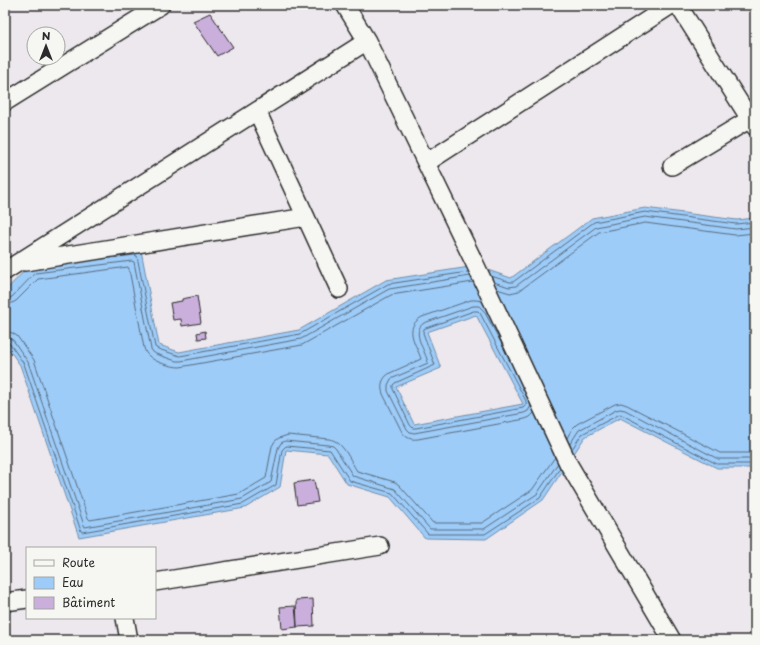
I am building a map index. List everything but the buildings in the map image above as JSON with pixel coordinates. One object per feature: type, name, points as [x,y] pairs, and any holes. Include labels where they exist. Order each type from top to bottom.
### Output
[{"type":"street","points":[[5,102],[160,5]]},
{"type":"street","points":[[345,5],[368,41],[568,463],[672,640]]},
{"type":"street","points":[[426,163],[670,5]]},
{"type":"street","points":[[672,166],[753,121],[678,5]]},
{"type":"street","points":[[11,267],[368,41]]},
{"type":"street","points":[[257,111],[339,289]]},
{"type":"street","points":[[11,267],[306,216]]},
{"type":"street","points":[[156,582],[380,546]]},
{"type":"street","points":[[5,602],[26,599]]},
{"type":"street","points":[[125,619],[129,640]]},
{"type":"water","points":[[645,208],[737,220],[755,218],[755,468],[717,468],[620,418],[585,437],[543,500],[486,539],[425,538],[390,497],[347,484],[328,454],[286,450],[280,487],[245,508],[79,537],[20,365],[5,344],[5,291],[30,265],[141,250],[159,345],[179,352],[299,330],[386,280],[476,266],[511,278],[592,218]],"holes":[[[476,315],[523,404],[414,424],[396,387],[441,368],[427,332]]]}]
